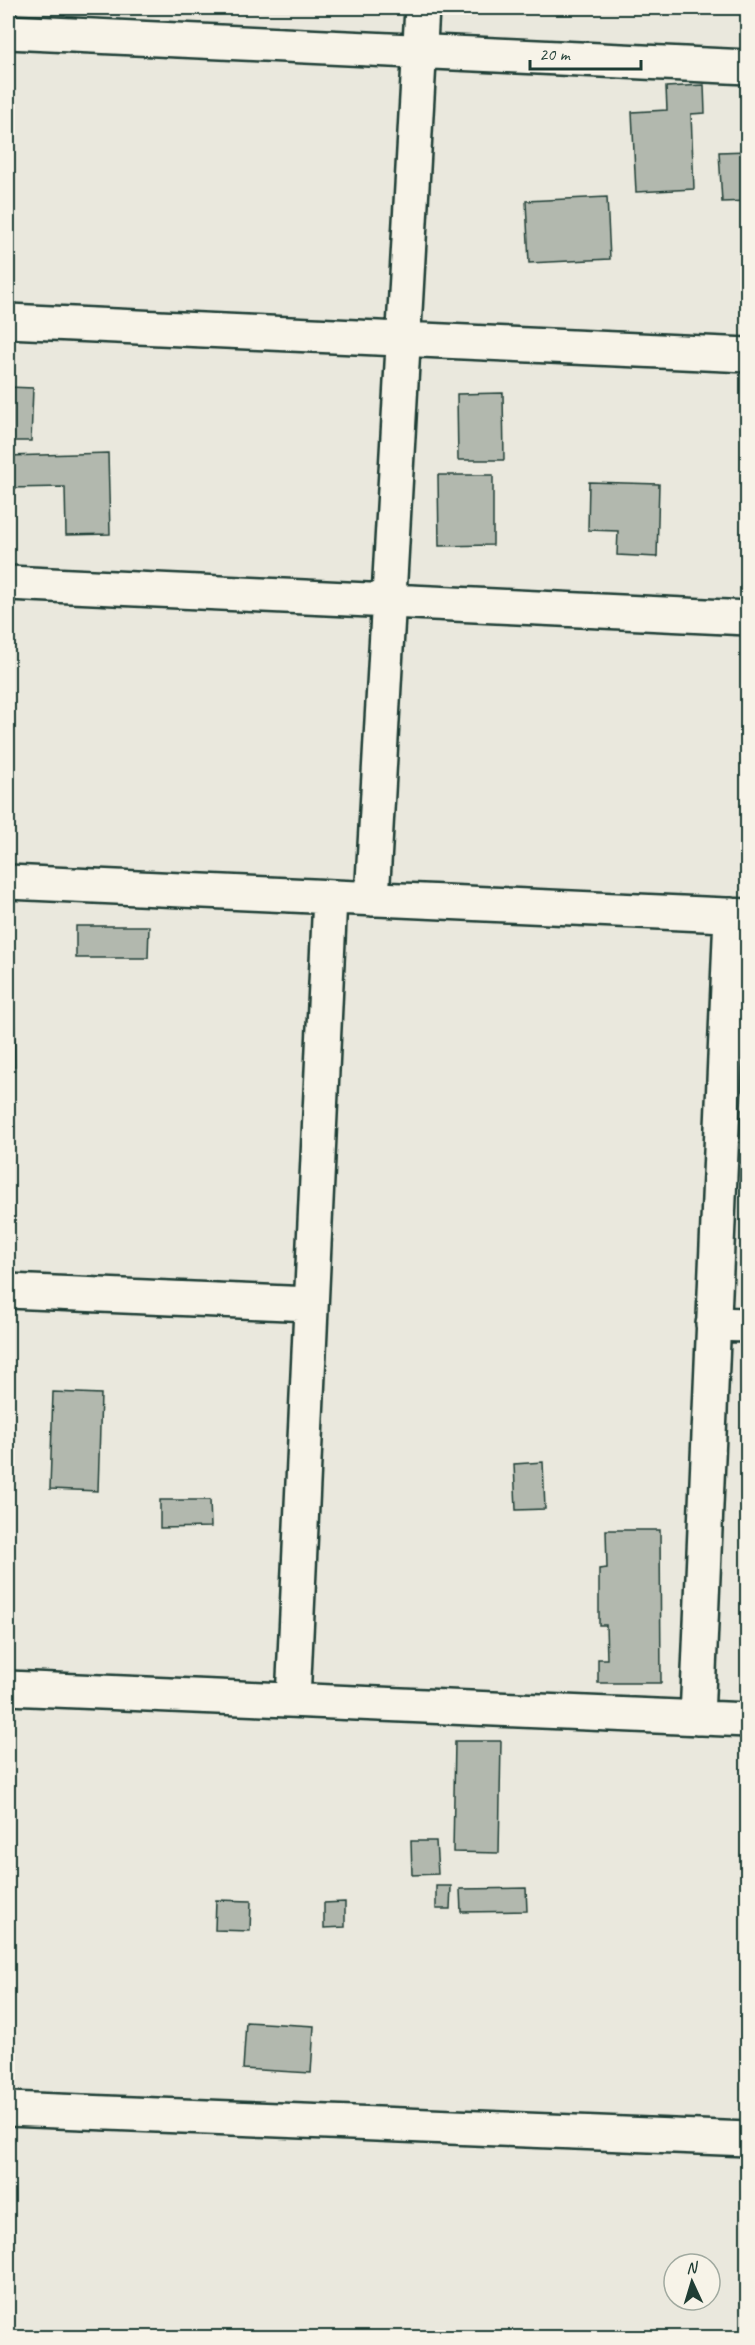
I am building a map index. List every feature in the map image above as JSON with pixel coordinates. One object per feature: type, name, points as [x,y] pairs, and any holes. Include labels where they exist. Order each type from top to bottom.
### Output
[{"type":"street","points":[[372,899],[422,8]]},
{"type":"street","points":[[8,32],[747,67]]},
{"type":"street","points":[[8,321],[747,356]]},
{"type":"street","points":[[8,583],[747,618]]},
{"type":"street","points":[[8,882],[739,915],[713,1324],[697,1718]]},
{"type":"street","points":[[293,1700],[330,897]]},
{"type":"street","points":[[8,1291],[312,1304]]},
{"type":"street","points":[[713,1324],[747,1325]]},
{"type":"street","points":[[8,1688],[747,1720]]},
{"type":"street","points":[[8,2109],[747,2139]]},
{"type":"building","points":[[704,85],[705,113],[691,114],[694,189],[636,192],[632,112],[667,110],[666,87]]},
{"type":"building","points":[[748,151],[748,201],[722,202],[719,152]]},
{"type":"building","points":[[607,197],[610,259],[529,263],[526,201]]},
{"type":"building","points":[[8,387],[33,388],[31,441],[8,441]]},
{"type":"building","points":[[503,393],[504,460],[458,460],[457,394]]},
{"type":"building","points":[[108,453],[110,534],[66,535],[65,487],[8,488],[8,456]]},
{"type":"building","points":[[438,475],[493,475],[493,545],[439,546]]},
{"type":"building","points":[[589,482],[659,484],[657,557],[617,555],[618,531],[588,530]]},
{"type":"building","points":[[76,926],[149,926],[148,958],[76,958]]},
{"type":"building","points":[[8,1003],[14,1003],[15,1067],[8,1067]]},
{"type":"building","points":[[53,1392],[101,1394],[98,1491],[50,1489]]},
{"type":"building","points":[[543,1462],[545,1509],[516,1510],[514,1464]]},
{"type":"building","points":[[160,1500],[210,1500],[211,1527],[160,1528]]},
{"type":"building","points":[[606,1530],[660,1530],[661,1683],[598,1683],[598,1659],[607,1659],[606,1625],[599,1625],[599,1569],[607,1568]]},
{"type":"building","points":[[455,1741],[501,1741],[499,1853],[453,1852]]},
{"type":"building","points":[[411,1841],[436,1841],[438,1874],[412,1875]]},
{"type":"building","points":[[436,1886],[451,1886],[450,1909],[436,1909]]},
{"type":"building","points":[[526,1888],[527,1911],[461,1912],[460,1889]]},
{"type":"building","points":[[216,1900],[251,1901],[250,1931],[215,1930]]},
{"type":"building","points":[[345,1902],[345,1927],[324,1928],[324,1903]]},
{"type":"building","points":[[246,2022],[314,2026],[311,2073],[243,2069]]}]
